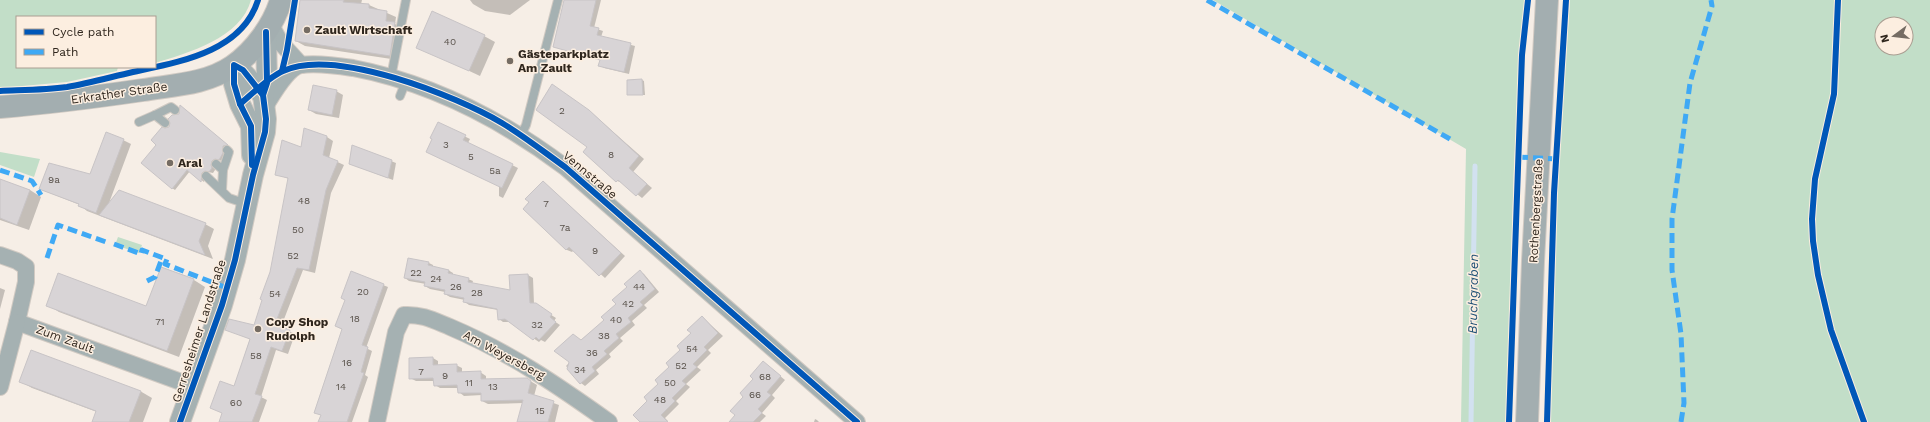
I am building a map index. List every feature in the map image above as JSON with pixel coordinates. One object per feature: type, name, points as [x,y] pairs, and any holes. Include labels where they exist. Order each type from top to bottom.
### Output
[{"type":"main road","name":"Gerresheimer Landstraße","points":[[234,65],[268,29],[281,0]]},
{"type":"main road","name":"Rothenbergstraße","points":[[1527,422],[1547,0]]},
{"type":"main road","name":"Erkrather Straße","points":[[0,107],[89,98],[207,79],[234,65]]},
{"type":"street","points":[[234,65],[243,70],[265,100],[287,75],[301,65],[268,29]]},
{"type":"street","name":"Gerresheimer Landstraße","points":[[180,422],[222,305],[235,260],[253,176],[265,132],[268,29]]},
{"type":"street","name":"Gerresheimer Landstraße","points":[[234,65],[234,84],[240,104],[251,126],[253,176]]},
{"type":"street","name":"Vennstraße","points":[[301,65],[338,66],[399,79],[472,108],[521,135],[565,167],[857,422]]},
{"type":"street","name":"Gerresheimer Landstraße","points":[[207,79],[240,104]]},
{"type":"street","points":[[0,255],[17,261],[26,267],[26,282],[18,322],[0,387]]},
{"type":"street","name":"Am Weyersberg","points":[[377,422],[396,332],[404,315],[417,314],[479,339],[548,378],[609,422]]},
{"type":"street","name":"Zum Zault","points":[[18,322],[192,386]]},
{"type":"lane","points":[[400,96],[399,79],[406,0]]},
{"type":"lane","points":[[521,135],[526,125],[558,0]]},
{"type":"lane","points":[[139,122],[171,107],[175,110]]},
{"type":"lane","points":[[155,115],[165,123]]},
{"type":"lane","points":[[222,190],[223,170],[229,152],[227,150]]},
{"type":"lane","points":[[216,164],[223,170]]},
{"type":"lane","points":[[206,176],[229,198],[247,204]]},
{"type":"green space","points":[[0,0],[251,0],[245,13],[225,34],[197,49],[156,63],[156,16],[16,16],[16,68],[118,68],[117,71],[67,82],[0,88]]},
{"type":"green space","points":[[1213,0],[1525,0],[1514,165],[1506,422],[1461,422],[1466,149]]},
{"type":"green space","points":[[1570,0],[1930,0],[1930,422],[1549,422],[1556,194]]},
{"type":"green space","points":[[0,152],[40,159],[34,177],[0,165]]},
{"type":"green space","points":[[118,237],[142,245],[139,253],[115,245]]},
{"type":"building","points":[[300,0],[344,0],[343,2],[369,4],[369,8],[387,11],[386,21],[395,22],[390,56],[295,41]]},
{"type":"building","points":[[564,0],[596,0],[590,26],[599,28],[597,35],[631,43],[624,72],[598,66],[600,60],[553,47]]},
{"type":"building","points":[[432,11],[485,35],[469,71],[416,48]]},
{"type":"building","points":[[642,79],[643,95],[627,95],[627,80]]},
{"type":"building","points":[[552,84],[589,110],[639,156],[629,168],[647,184],[636,196],[618,180],[616,182],[583,152],[587,147],[536,110]]},
{"type":"building","points":[[313,85],[337,90],[332,115],[308,110]]},
{"type":"building","points":[[180,105],[228,145],[223,146],[223,153],[219,160],[215,159],[212,161],[212,168],[209,172],[205,171],[202,173],[201,182],[187,170],[172,189],[141,163],[156,145],[151,140],[162,127],[169,127],[170,123],[168,119],[172,115],[179,114]]},
{"type":"building","points":[[438,122],[466,135],[463,140],[513,164],[502,188],[426,152],[432,139],[430,138]]},
{"type":"building","points":[[304,128],[327,136],[323,155],[338,161],[326,190],[309,270],[297,268],[275,324],[290,330],[282,351],[271,347],[255,394],[262,396],[252,422],[219,422],[222,413],[210,408],[220,381],[234,386],[250,339],[225,330],[229,319],[254,325],[262,300],[260,299],[270,272],[288,178],[275,175],[282,140],[301,147]]},
{"type":"building","points":[[106,132],[124,139],[96,213],[78,206],[79,204],[39,189],[49,163],[90,174]]},
{"type":"building","points":[[352,145],[392,160],[388,178],[349,164]]},
{"type":"building","points":[[0,179],[30,190],[17,225],[0,218]]},
{"type":"building","points":[[543,181],[621,253],[599,276],[569,247],[566,250],[523,209],[529,202],[525,199]]},
{"type":"building","points":[[119,190],[206,223],[199,241],[205,255],[99,215]]},
{"type":"building","points":[[408,258],[429,262],[428,265],[449,270],[448,273],[469,278],[468,282],[510,290],[509,275],[528,274],[530,303],[536,303],[552,314],[550,317],[556,322],[539,340],[536,337],[533,340],[505,319],[498,320],[497,309],[463,302],[464,298],[444,294],[445,290],[424,286],[425,282],[404,278]]},
{"type":"building","points":[[161,267],[194,279],[167,351],[46,306],[58,273],[146,306]]},
{"type":"building","points":[[640,270],[655,289],[640,302],[643,305],[628,318],[631,322],[616,334],[619,338],[604,351],[607,354],[592,367],[595,371],[580,384],[567,369],[569,362],[554,351],[573,334],[581,340],[604,320],[601,317],[616,304],[612,300],[627,287],[624,284]]},
{"type":"building","points":[[351,271],[384,284],[362,345],[368,347],[361,372],[364,373],[347,422],[318,422],[321,415],[314,413],[342,329],[335,326],[345,300],[341,298]]},
{"type":"building","points":[[702,316],[718,333],[704,347],[707,350],[693,364],[697,367],[682,381],[686,384],[672,398],[675,401],[661,415],[668,422],[640,422],[633,415],[647,401],[644,397],[658,384],[655,380],[669,367],[666,363],[680,350],[677,346],[691,333],[687,330]]},
{"type":"building","points":[[31,350],[141,391],[129,422],[92,422],[96,411],[19,382]]},
{"type":"building","points":[[433,357],[433,365],[457,364],[457,372],[481,371],[481,379],[527,378],[531,381],[528,393],[554,401],[548,422],[517,422],[523,400],[481,401],[481,393],[458,393],[457,385],[434,386],[433,378],[409,379],[409,358]]},
{"type":"building","points":[[763,361],[781,376],[767,392],[771,395],[758,409],[762,413],[753,422],[729,422],[735,415],[730,411],[743,397],[740,393],[753,379],[750,376]]},
{"type":"waterway","name":"Bruchgraben","points":[[1471,422],[1475,166]]},
{"type":"marked path","points":[[1207,0],[1450,139]]},
{"type":"marked path","points":[[1681,422],[1684,403],[1681,334],[1672,270],[1672,219],[1690,83],[1712,6],[1711,0]]},
{"type":"marked path","points":[[1518,157],[1557,159]]},
{"type":"marked path","points":[[0,170],[32,181],[41,195]]},
{"type":"marked path","points":[[47,258],[58,225],[106,242]]},
{"type":"marked path","points":[[114,244],[141,254],[142,250],[167,259],[165,264],[227,288]]},
{"type":"marked path","points":[[147,281],[155,277],[161,261]]},
{"type":"cycle path","points":[[156,67],[189,59],[224,43],[238,32],[250,18],[258,0]]},
{"type":"cycle path","points":[[282,71],[295,0]]},
{"type":"cycle path","points":[[1509,422],[1522,55],[1528,0]]},
{"type":"cycle path","points":[[1547,422],[1554,193],[1566,0]]},
{"type":"cycle path","points":[[1838,0],[1834,94],[1815,179],[1812,219],[1813,241],[1818,275],[1831,330],[1864,422]]},
{"type":"cycle path","points":[[180,422],[222,305],[235,260],[253,175],[265,132],[266,119],[263,95],[267,83],[266,32]]},
{"type":"cycle path","points":[[252,165],[251,126],[240,104],[234,84],[234,65],[243,70],[262,94]]},
{"type":"cycle path","points":[[240,104],[266,81],[283,71],[305,65],[333,65],[363,70],[395,78],[426,88],[482,112],[518,133],[565,167],[857,422]]},
{"type":"cycle path","points":[[0,91],[67,87],[153,68]]},
{"type":"place","name":"Zault Wirtschaft","points":[[307,30]]},
{"type":"place","name":"Gästeparkplatz Am Zault","points":[[510,61]]},
{"type":"place","name":"Aral","points":[[170,163]]},
{"type":"place","name":"Copy Shop Rudolph","points":[[258,329]]}]
